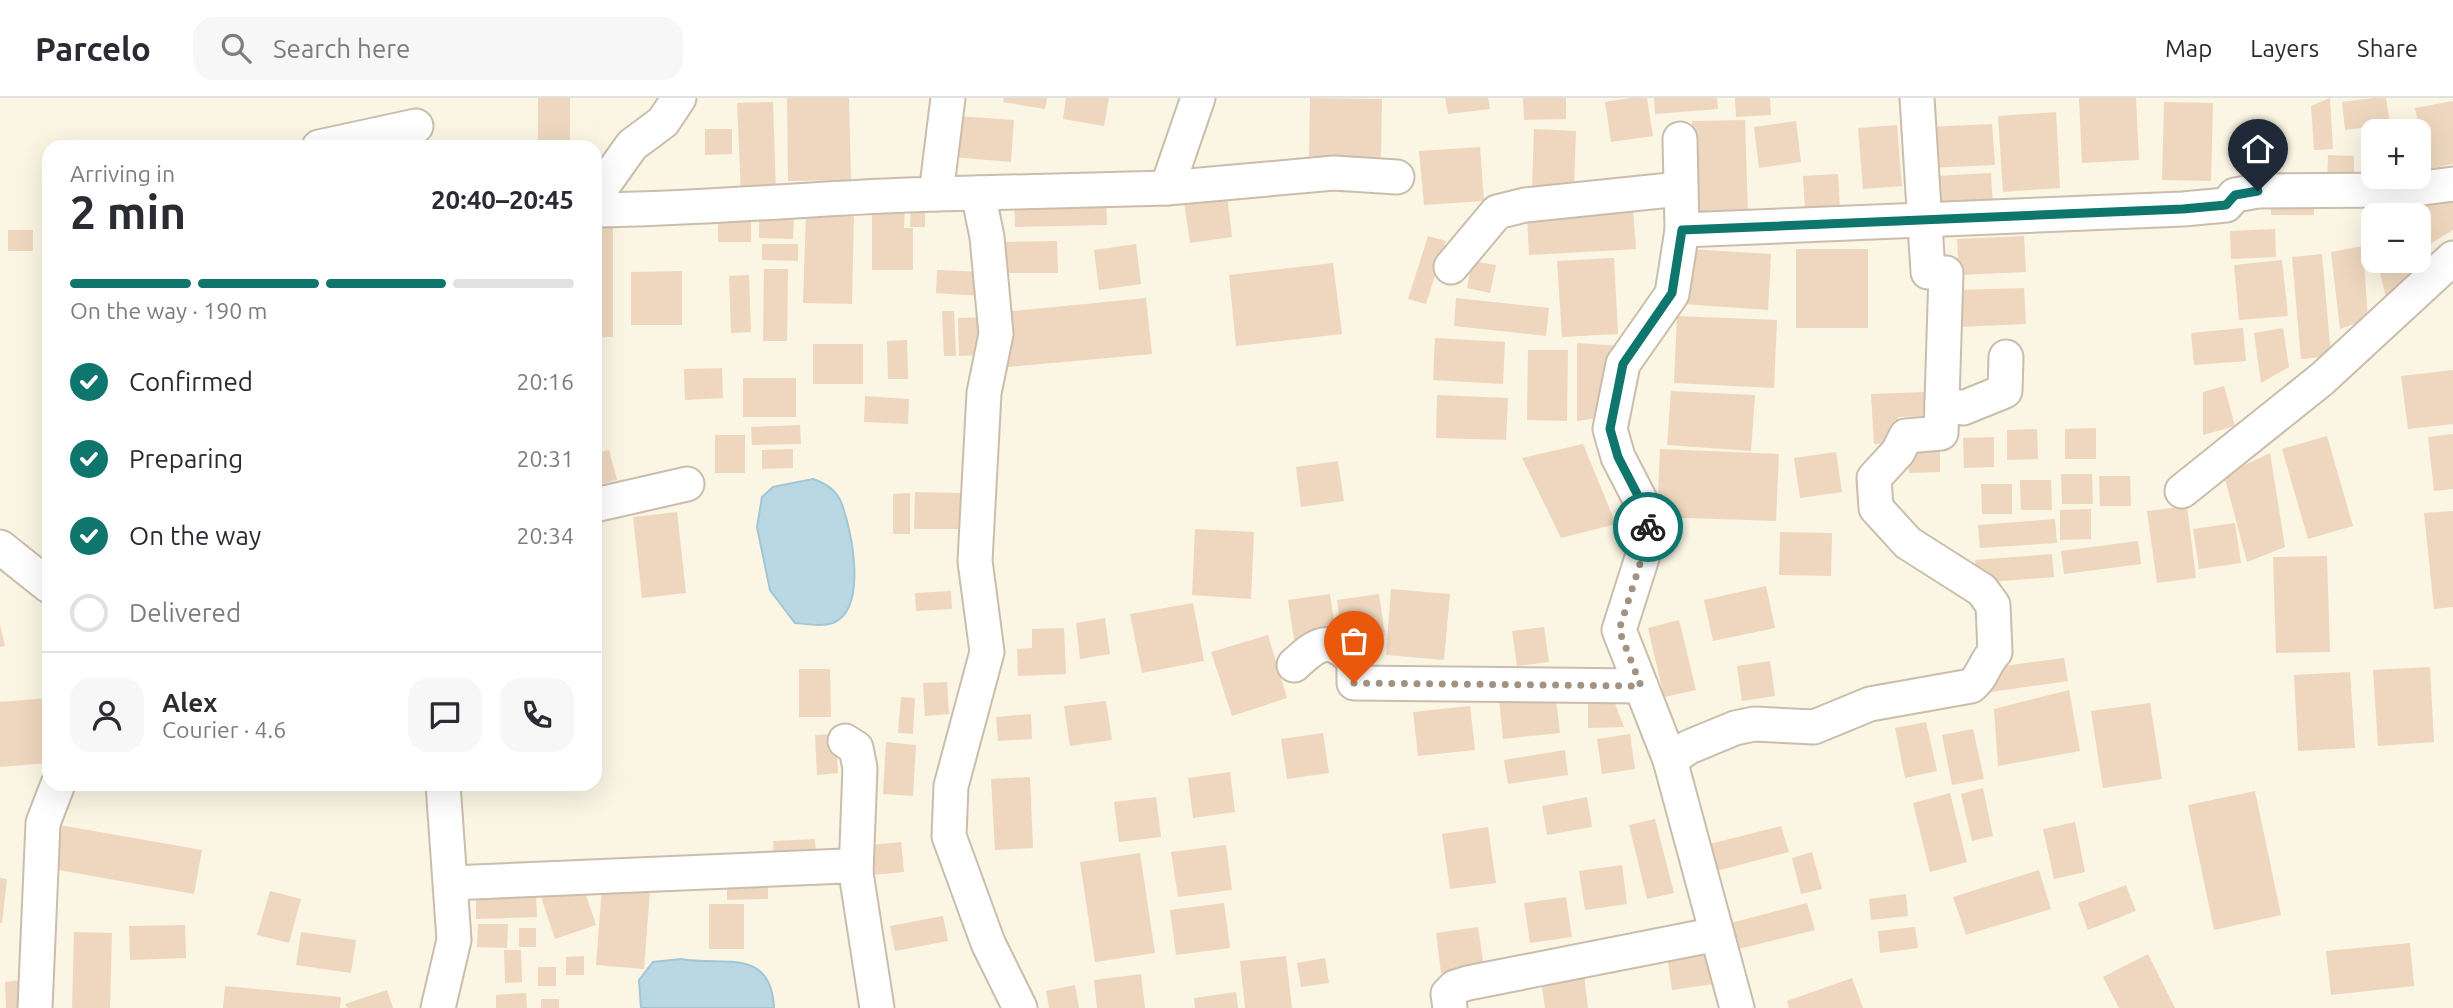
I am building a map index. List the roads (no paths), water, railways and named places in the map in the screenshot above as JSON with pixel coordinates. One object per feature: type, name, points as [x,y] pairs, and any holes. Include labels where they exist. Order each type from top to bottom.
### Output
[{"type":"street","points":[[602,187],[632,145],[663,122],[679,98]]},
{"type":"street","points":[[936,194],[948,98]]},
{"type":"street","points":[[1167,188],[1198,98]]},
{"type":"street","points":[[1670,760],[1689,747],[1735,728],[1754,724],[1814,727],[1870,704],[1971,685],[1980,679],[1984,664],[1995,652],[1993,605],[1982,590],[1908,543],[1875,508],[1874,478],[1898,452],[1906,436],[1941,433],[1947,273],[1928,272],[1917,98]]},
{"type":"street","points":[[349,140],[416,124]]},
{"type":"street","points":[[1680,139],[1682,230],[1672,293],[1623,364],[1610,429],[1618,457],[1648,515],[1648,539],[1619,630],[1670,760],[1737,1008]]},
{"type":"street","points":[[602,210],[766,205],[861,196],[1167,188],[1334,173],[1397,177]]},
{"type":"street","points":[[1682,230],[1926,222],[2226,205],[2235,195],[2258,191],[2407,190],[2453,184]]},
{"type":"street","points":[[1451,267],[1497,212],[1525,205],[1680,189]]},
{"type":"street","points":[[978,193],[987,237],[996,334],[984,393],[975,561],[986,652],[951,786],[949,836],[988,943],[1020,1008]]},
{"type":"street","points":[[2182,491],[2322,379],[2453,258]]},
{"type":"street","points":[[1942,403],[1963,408],[2005,391],[2006,357]]},
{"type":"street","points":[[602,503],[687,484]]},
{"type":"street","points":[[0,547],[42,580]]},
{"type":"street","points":[[1294,665],[1314,647],[1329,643],[1354,660],[1354,683],[1641,686]]},
{"type":"street","points":[[845,741],[856,748],[860,768],[856,873],[877,1008]]},
{"type":"street","points":[[35,1008],[43,823],[55,791]]},
{"type":"street","points":[[438,1008],[454,940],[444,791]]},
{"type":"street","points":[[451,883],[834,865],[845,866],[856,873]]},
{"type":"street","points":[[1450,1008],[1448,994],[1454,987],[1468,983],[1717,934]]},
{"type":"water","points":[[813,479],[830,488],[841,502],[853,549],[854,586],[851,602],[844,615],[833,623],[824,625],[795,623],[770,590],[757,527],[762,497],[773,487]]},
{"type":"water","points":[[681,959],[742,963],[754,967],[764,975],[771,988],[774,1008],[641,1008],[639,980],[653,962]]}]
